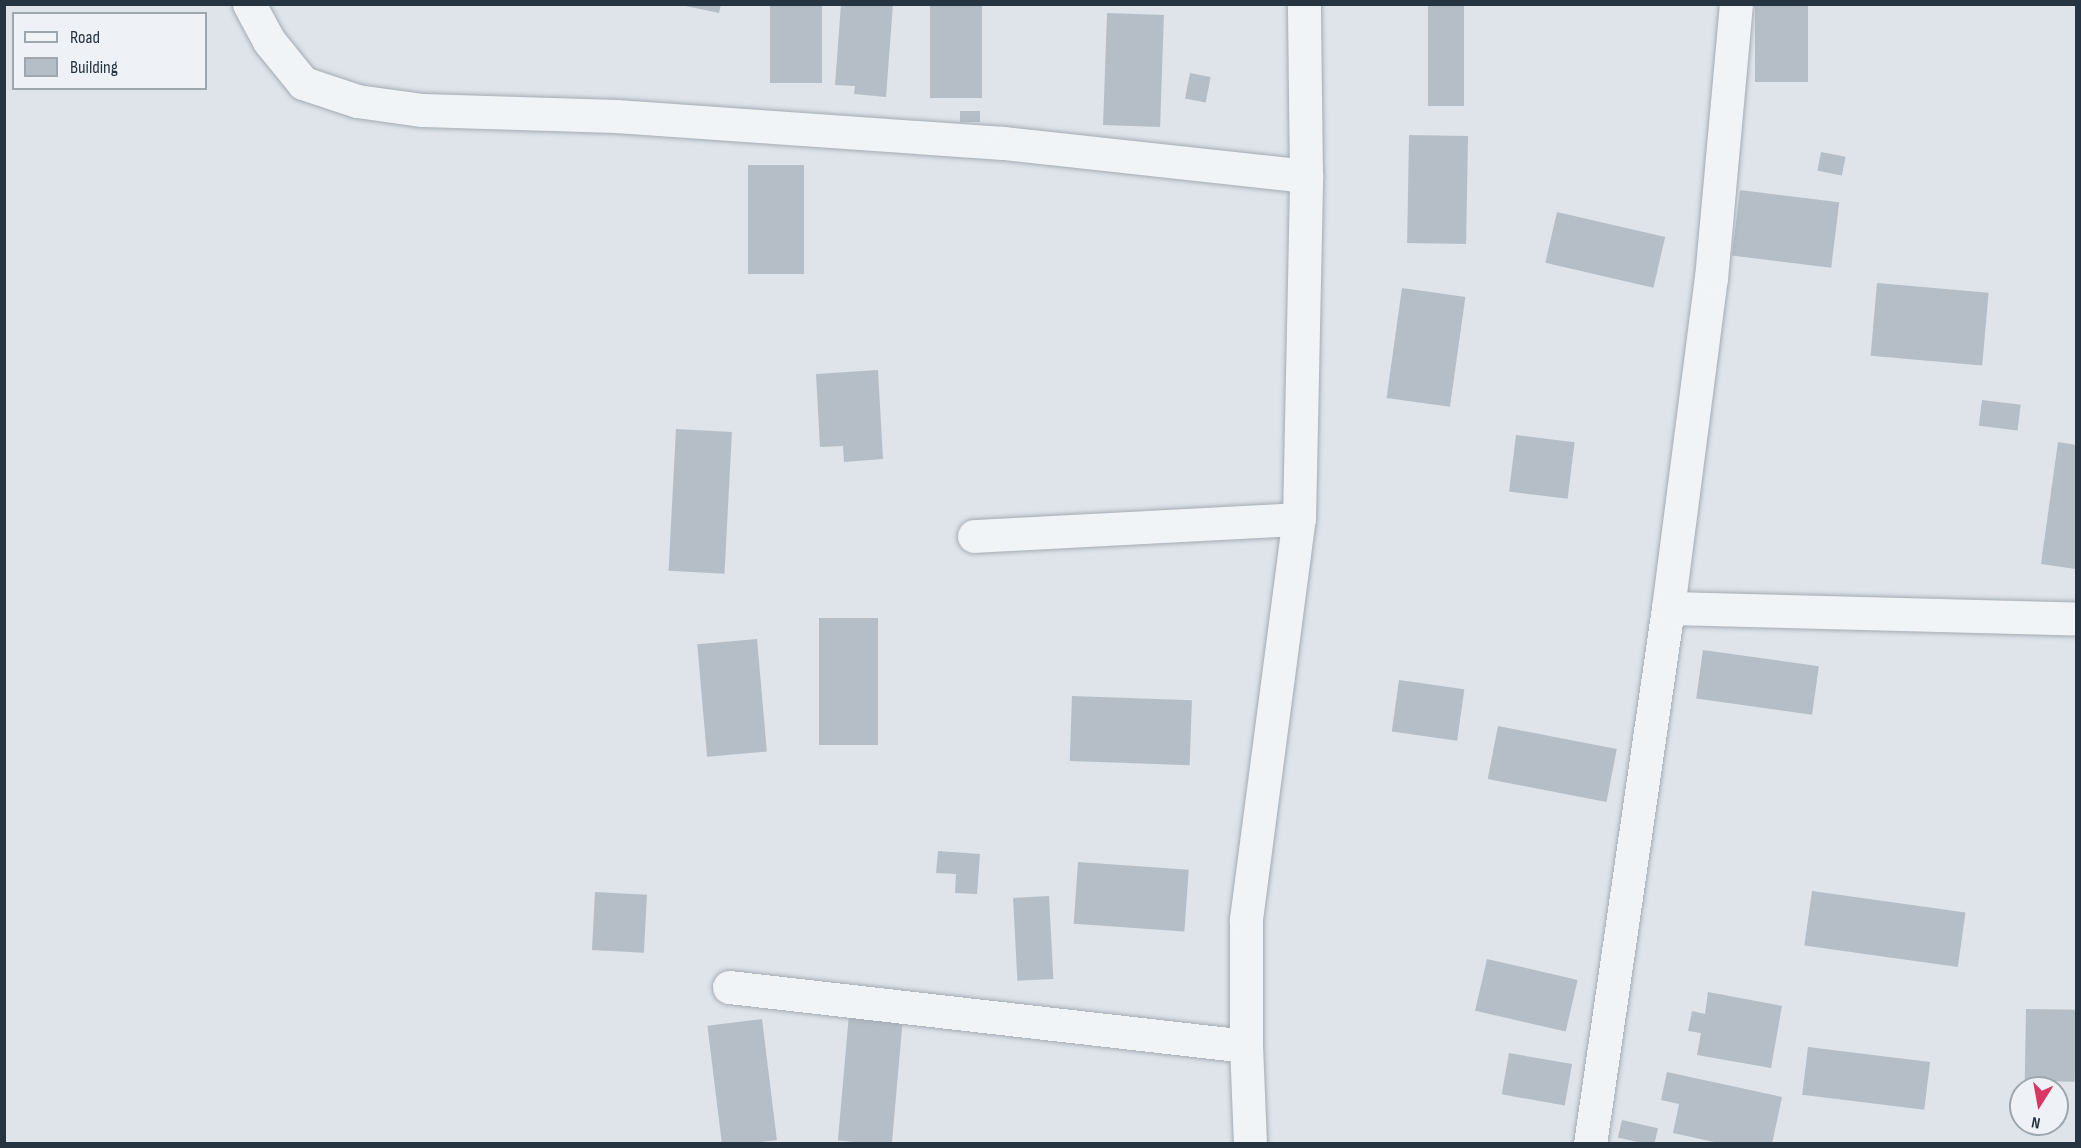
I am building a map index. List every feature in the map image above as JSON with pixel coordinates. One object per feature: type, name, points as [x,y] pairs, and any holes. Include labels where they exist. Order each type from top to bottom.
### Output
[{"type":"street","points":[[249,4],[269,41],[303,83],[357,101],[422,110],[616,116],[1003,143],[1305,176]]},
{"type":"street","points":[[1250,1143],[1246,1046],[1246,919],[1299,519],[1305,176],[1304,4]]},
{"type":"street","points":[[1590,1143],[1668,608],[1711,278],[1736,4]]},
{"type":"street","points":[[974,536],[1299,519]]},
{"type":"street","points":[[1668,608],[2076,619]]},
{"type":"street","points":[[729,987],[1246,1046]]},
{"type":"building","points":[[676,4],[721,4],[719,13]]},
{"type":"building","points":[[770,4],[822,4],[822,83],[770,83]]},
{"type":"building","points":[[841,4],[893,4],[886,97],[854,94],[855,86],[835,85]]},
{"type":"building","points":[[930,4],[982,4],[982,98],[930,98]]},
{"type":"building","points":[[1428,4],[1464,4],[1464,106],[1428,106]]},
{"type":"building","points":[[1755,4],[1808,4],[1808,82],[1755,82]]},
{"type":"building","points":[[1107,13],[1164,15],[1160,127],[1103,125]]},
{"type":"building","points":[[1190,73],[1211,77],[1206,103],[1185,99]]},
{"type":"building","points":[[960,111],[980,111],[980,122],[960,122]]},
{"type":"building","points":[[1409,135],[1468,136],[1466,244],[1407,243]]},
{"type":"building","points":[[1821,152],[1846,157],[1842,175],[1817,171]]},
{"type":"building","points":[[748,165],[804,165],[804,274],[748,274]]},
{"type":"building","points":[[1740,190],[1839,202],[1831,268],[1732,256]]},
{"type":"building","points":[[1557,212],[1665,237],[1653,288],[1545,263]]},
{"type":"building","points":[[1877,283],[1989,293],[1982,365],[1871,356]]},
{"type":"building","points":[[1402,288],[1465,297],[1450,407],[1387,398]]},
{"type":"building","points":[[878,370],[883,459],[844,462],[843,446],[820,447],[816,374]]},
{"type":"building","points":[[1982,400],[2021,405],[2018,431],[1979,426]]},
{"type":"building","points":[[676,429],[732,432],[724,574],[669,571]]},
{"type":"building","points":[[1516,435],[1575,442],[1568,499],[1509,492]]},
{"type":"building","points":[[2058,442],[2076,445],[2076,569],[2041,564]]},
{"type":"building","points":[[819,618],[878,618],[878,745],[819,745]]},
{"type":"building","points":[[757,639],[767,752],[707,757],[697,644]]},
{"type":"building","points":[[1703,650],[1819,666],[1812,715],[1696,699]]},
{"type":"building","points":[[1399,680],[1464,689],[1457,741],[1392,731]]},
{"type":"building","points":[[1072,696],[1192,700],[1190,765],[1070,761]]},
{"type":"building","points":[[1498,726],[1617,749],[1606,802],[1488,779]]},
{"type":"building","points":[[938,851],[980,854],[977,894],[955,893],[956,874],[936,873]]},
{"type":"building","points":[[1078,862],[1189,870],[1184,932],[1074,924]]},
{"type":"building","points":[[1812,891],[1965,913],[1958,967],[1804,945]]},
{"type":"building","points":[[595,892],[647,895],[644,953],[592,950]]},
{"type":"building","points":[[1049,896],[1053,979],[1017,981],[1013,898]]},
{"type":"building","points":[[1487,959],[1578,980],[1566,1032],[1475,1011]]},
{"type":"building","points":[[1708,992],[1782,1006],[1771,1068],[1697,1055],[1701,1033],[1688,1031],[1692,1011],[1705,1014]]},
{"type":"building","points":[[2026,1009],[2076,1010],[2075,1082],[2069,1082],[2069,1076],[2025,1076]]},
{"type":"building","points":[[849,1014],[903,1019],[892,1144],[838,1141]]},
{"type":"building","points":[[762,1019],[777,1140],[722,1144],[707,1026]]},
{"type":"building","points":[[1808,1047],[1930,1062],[1924,1110],[1802,1095]]},
{"type":"building","points":[[1509,1053],[1572,1064],[1565,1105],[1502,1094]]},
{"type":"building","points":[[1667,1072],[1782,1097],[1772,1144],[1723,1144],[1673,1133],[1679,1104],[1661,1100]]},
{"type":"building","points":[[1622,1120],[1658,1128],[1654,1144],[1618,1138]]}]
